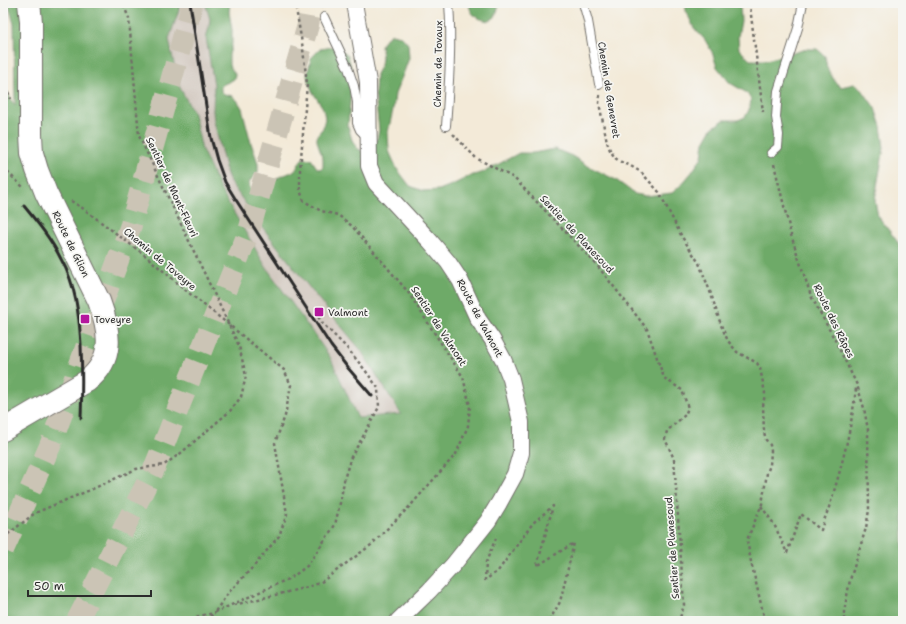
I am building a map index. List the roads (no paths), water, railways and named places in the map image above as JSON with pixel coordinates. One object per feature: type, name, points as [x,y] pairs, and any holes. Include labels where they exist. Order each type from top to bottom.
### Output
[{"type":"street","name":"Route de Glion","points":[[3,430],[87,381],[95,374],[102,364],[108,344],[104,314],[99,301],[46,193],[32,153],[31,22],[29,3]]},
{"type":"street","name":"Route de Valmont","points":[[354,3],[368,82],[369,166],[376,183],[430,241],[448,262],[460,280],[478,319],[492,339],[511,379],[521,422],[521,453],[515,474],[496,509],[453,565],[398,621]]},
{"type":"lane","name":"Chemin de Tovaux","points":[[446,126],[450,45],[449,3]]},
{"type":"lane","name":"Chemin de Genevret","points":[[583,3],[588,21],[599,84]]},
{"type":"lane","points":[[771,153],[778,147],[779,135],[776,117],[778,91],[798,28],[803,3]]},
{"type":"lane","points":[[324,17],[348,68],[354,86],[357,102],[357,124],[365,135],[369,136]]},
{"type":"tunnel","points":[[3,550],[50,446],[131,225],[190,13],[191,3]]},
{"type":"tunnel","points":[[77,621],[154,469],[249,231],[308,25],[312,3]]},
{"type":"railway","points":[[190,3],[211,138],[225,182],[331,346],[372,396]]},
{"type":"railway","points":[[24,206],[44,231],[57,252],[70,279],[76,300],[81,344],[81,418]]},
{"type":"place","name":"Valmont","points":[[319,312]]},
{"type":"place","name":"Toveyre","points":[[85,319]]}]
